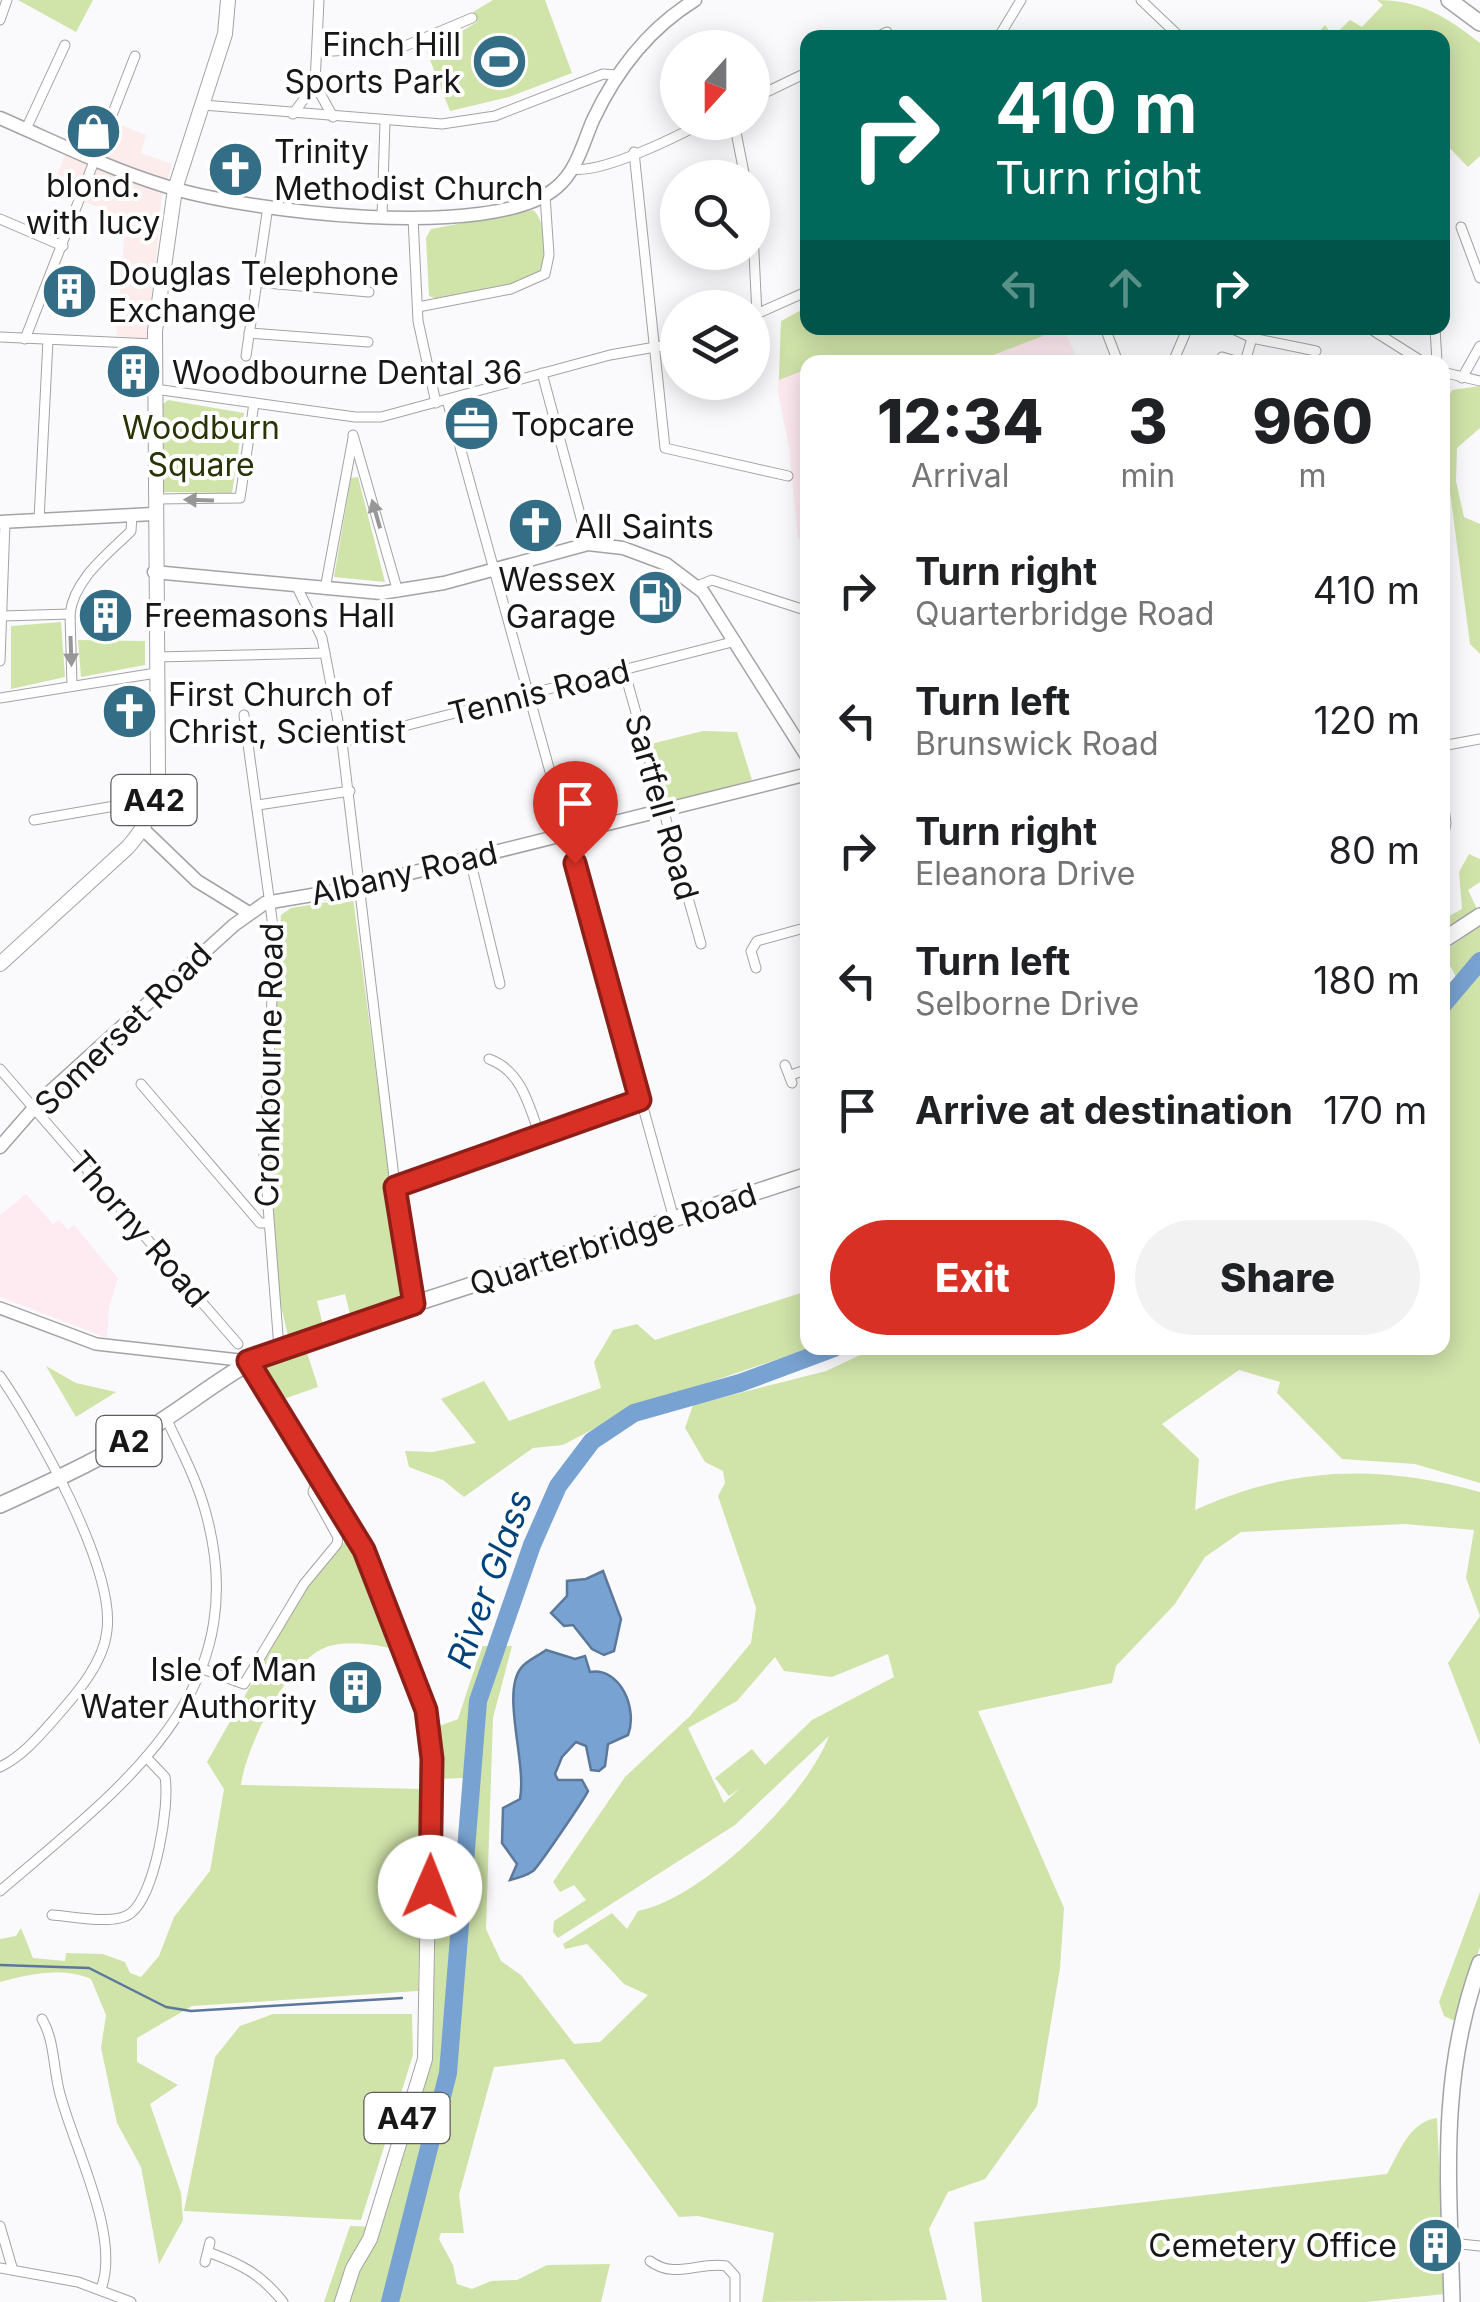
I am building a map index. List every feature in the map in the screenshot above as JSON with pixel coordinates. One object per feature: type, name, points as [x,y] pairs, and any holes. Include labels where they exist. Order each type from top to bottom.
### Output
[{"type":"highway","points":[[1449,0],[1480,23]]},
{"type":"highway","points":[[1450,936],[1480,916]]},
{"type":"highway","name":"Quarterbridge Road","points":[[248,1361],[800,1178]]},
{"type":"highway","name":"A2","points":[[0,1505],[57,1479],[166,1418],[248,1361]]},
{"type":"highway","points":[[1452,2302],[1445,2177],[1448,2108],[1459,2035],[1480,1963]]},
{"type":"main road","name":"A42","points":[[0,964],[145,826],[155,800],[154,344],[161,264],[175,188],[225,34],[228,0]]},
{"type":"main road","points":[[0,118],[175,188],[268,206],[413,218],[464,218],[546,195],[572,169],[617,76],[653,32],[694,0]]},
{"type":"main road","points":[[3,522],[132,514],[154,507]]},
{"type":"main road","points":[[154,572],[398,592],[588,544],[644,555],[676,570],[697,586],[800,745]]},
{"type":"main road","name":"Albany Road","points":[[249,913],[271,902],[361,886],[800,776]]},
{"type":"main road","points":[[145,826],[197,882],[249,913]]},
{"type":"main road","name":"Somerset Road","points":[[0,1147],[249,913]]},
{"type":"main road","name":"A47","points":[[248,1361],[372,1567],[431,1726],[425,2059],[375,2226],[342,2302]]},
{"type":"street","points":[[0,20],[7,0]]},
{"type":"street","points":[[293,114],[315,84],[319,0]]},
{"type":"street","points":[[1003,30],[1020,0]]},
{"type":"street","points":[[1141,0],[1173,30]]},
{"type":"street","points":[[318,52],[405,46],[472,18]]},
{"type":"street","points":[[26,129],[65,45]]},
{"type":"street","points":[[25,339],[98,160],[135,56]]},
{"type":"street","points":[[202,104],[442,124],[495,116],[603,74],[617,76]]},
{"type":"street","points":[[770,90],[800,76]]},
{"type":"street","points":[[315,84],[333,117]]},
{"type":"street","points":[[382,216],[385,122]]},
{"type":"street","points":[[572,169],[584,170],[662,140]]},
{"type":"street","points":[[634,152],[665,448],[788,476]]},
{"type":"street","points":[[418,308],[497,293],[545,274],[550,218],[546,195]]},
{"type":"street","points":[[246,356],[268,206]]},
{"type":"street","points":[[413,218],[418,308],[441,401],[494,570],[674,1219]]},
{"type":"street","points":[[0,220],[63,246]]},
{"type":"street","points":[[1462,227],[1480,278]]},
{"type":"street","points":[[255,282],[369,292]]},
{"type":"street","points":[[770,308],[800,295]]},
{"type":"street","points":[[249,333],[368,342]]},
{"type":"street","points":[[1168,335],[1183,337],[1177,355]]},
{"type":"street","points":[[1245,335],[1316,351]]},
{"type":"street","points":[[1381,335],[1412,355]]},
{"type":"street","points":[[0,337],[154,344]]},
{"type":"street","points":[[1245,355],[1252,338]]},
{"type":"street","points":[[38,520],[48,340]]},
{"type":"street","points":[[1462,378],[1480,346]]},
{"type":"street","points":[[155,389],[381,417],[542,373],[660,347]]},
{"type":"street","points":[[542,373],[588,544]]},
{"type":"street","points":[[1450,374],[1480,380]]},
{"type":"street","points":[[154,507],[240,498],[254,403]]},
{"type":"street","points":[[325,589],[353,435],[398,592]]},
{"type":"street","points":[[72,686],[70,614],[75,594],[131,530],[132,514]]},
{"type":"street","points":[[0,661],[3,522]]},
{"type":"street","points":[[697,586],[712,580],[800,608]]},
{"type":"street","points":[[296,585],[325,653],[342,742],[395,1187],[414,1304]]},
{"type":"street","points":[[2,616],[70,614]]},
{"type":"street","name":"Tennis Road","points":[[342,742],[736,641]]},
{"type":"street","points":[[156,656],[325,653]]},
{"type":"street","name":"Sartfell Road","points":[[624,670],[701,944]]},
{"type":"street","points":[[0,698],[156,673]]},
{"type":"street","name":"Cronkbourne Road","points":[[244,715],[276,941],[264,1096],[266,1223],[279,1348]]},
{"type":"street","points":[[1450,745],[1480,740]]},
{"type":"street","points":[[258,805],[350,791]]},
{"type":"street","points":[[34,820],[155,800]]},
{"type":"street","points":[[130,804],[145,826]]},
{"type":"street","points":[[470,858],[500,984]]},
{"type":"street","points":[[756,968],[751,951],[757,940],[800,929]]},
{"type":"street","points":[[489,1060],[503,1064],[517,1080],[540,1136]]},
{"type":"street","name":"Thorny Road","points":[[0,1070],[238,1344]]},
{"type":"street","points":[[789,1075],[800,1072]]},
{"type":"street","points":[[141,1084],[260,1222],[266,1223]]},
{"type":"street","points":[[395,1187],[640,1100]]},
{"type":"street","points":[[0,1308],[96,1344],[126,1350],[238,1356],[248,1361]]},
{"type":"street","points":[[0,1376],[34,1429],[91,1549],[107,1605],[108,1632],[80,1689],[26,1750],[0,1766]]},
{"type":"street","points":[[0,1891],[146,1756],[189,1702],[203,1669],[216,1606],[206,1512],[166,1418]]},
{"type":"street","points":[[203,1669],[244,1684],[304,1584],[336,1544],[338,1537],[313,1492],[317,1480]]},
{"type":"street","points":[[130,1914],[157,1856],[166,1801],[165,1776],[146,1756]]},
{"type":"street","points":[[52,1915],[130,1914]]},
{"type":"street","points":[[130,1914],[136,1924]]},
{"type":"street","points":[[42,2017],[64,2108],[99,2216],[108,2270],[101,2290]]},
{"type":"street","points":[[0,2226],[12,2267]]},
{"type":"street","points":[[1451,2243],[1480,2246]]},
{"type":"street","points":[[208,2252],[255,2272],[283,2302]]},
{"type":"street","points":[[650,2261],[658,2273],[726,2266],[735,2276],[736,2302]]},
{"type":"street","points":[[0,2268],[12,2267],[132,2302]]},
{"type":"shaded area","points":[[96,115],[146,135],[141,153],[172,164],[161,201],[150,339],[116,336],[126,218],[51,189],[66,153],[77,157]]},
{"type":"shaded area","points":[[800,311],[800,335],[1066,335],[1076,355],[800,355],[800,538],[778,393],[781,321]]},
{"type":"shaded area","points":[[26,1194],[53,1224],[59,1220],[68,1230],[74,1225],[118,1278],[109,1307],[107,1338],[0,1297],[0,1215]]},
{"type":"green space","points":[[18,0],[93,0],[76,32]]},
{"type":"green space","name":"Finch Hill Sports Park","points":[[493,0],[545,0],[572,73],[509,97],[450,111],[427,52],[477,22],[473,12]]},
{"type":"green space","points":[[1377,0],[1407,3],[1432,12],[1480,43],[1480,156],[1468,167],[1450,148],[1450,30],[1339,30],[1350,20],[1362,27],[1383,5]]},
{"type":"green space","points":[[533,210],[541,222],[544,239],[540,271],[501,288],[468,296],[429,296],[426,238],[431,229]]},
{"type":"green space","points":[[800,311],[800,335],[1044,335],[993,355],[800,355],[800,372],[779,380],[781,321]]},
{"type":"green space","points":[[1480,386],[1480,428],[1457,448],[1456,481],[1464,517],[1480,524],[1480,654],[1470,644],[1450,492],[1452,390]]},
{"type":"green space","name":"Woodburn Square","points":[[168,400],[244,413],[232,493],[164,492],[161,488],[163,404]]},
{"type":"green space","points":[[358,477],[385,582],[334,577],[351,478]]},
{"type":"green space","points":[[61,622],[65,677],[11,689],[11,626]]},
{"type":"green space","points":[[78,640],[145,641],[145,665],[81,677]]},
{"type":"green space","points":[[703,731],[737,732],[752,780],[667,804],[651,744]]},
{"type":"green space","points":[[1469,854],[1480,859],[1480,882],[1468,890],[1477,909],[1450,927],[1450,916],[1462,909],[1459,872]]},
{"type":"green space","points":[[353,898],[405,1293],[398,1304],[351,1318],[345,1294],[317,1301],[323,1325],[288,1336],[278,1293],[270,1199],[270,1098],[281,915],[291,908]]},
{"type":"green space","points":[[1480,926],[1480,1483],[1415,1464],[1342,1459],[1277,1393],[1280,1382],[1239,1370],[1162,1424],[1199,1459],[1195,1510],[1266,1485],[1336,1474],[1407,1477],[1480,1492],[1480,1616],[1466,1578],[1474,1530],[1405,1524],[1241,1532],[1205,1557],[1175,1604],[1116,1666],[1112,1683],[978,1711],[1064,1908],[1060,1968],[1037,2106],[985,2179],[948,2192],[929,2229],[947,2300],[762,2302],[774,2233],[698,2216],[679,2217],[564,2059],[494,2067],[459,2195],[464,2233],[441,2233],[439,2239],[453,2265],[457,2284],[472,2289],[491,2281],[517,2280],[547,2265],[610,2264],[601,2302],[324,2302],[350,2226],[379,2227],[430,2060],[439,1852],[461,1852],[463,1778],[439,1779],[437,1727],[458,1719],[482,1646],[512,1646],[493,1718],[486,1929],[501,1961],[521,1975],[574,2044],[600,2042],[648,1995],[624,1984],[587,1944],[565,1949],[563,1944],[612,1913],[627,1929],[638,1911],[664,1903],[720,1866],[775,1815],[817,1761],[829,1736],[735,1825],[558,1938],[553,1932],[554,1921],[586,1900],[574,1885],[560,1892],[553,1882],[625,1777],[690,1716],[751,1643],[756,1608],[718,1496],[725,1483],[723,1471],[705,1462],[685,1428],[693,1405],[826,1371],[860,1355],[1450,1355],[1450,1003],[1457,979],[1450,966],[1450,947]],"holes":[[[888,1654],[894,1677],[812,1720],[765,1765],[752,1749],[715,1778],[729,1796],[740,1788],[724,1803],[688,1728],[737,1701],[775,1657],[784,1671],[832,1677]]]},
{"type":"green space","points":[[800,1293],[800,1352],[633,1408],[563,1445],[533,1448],[464,1497],[443,1480],[409,1467],[405,1451],[433,1452],[476,1443],[441,1399],[484,1381],[509,1421],[601,1388],[594,1362],[613,1330],[637,1324],[655,1340]]},
{"type":"green space","points":[[306,1349],[318,1387],[281,1400],[265,1370],[267,1364]]},
{"type":"green space","points":[[46,1366],[76,1383],[116,1392],[76,1417]]},
{"type":"green space","points":[[346,1540],[375,1593],[393,1643],[389,1648],[334,1645],[318,1651],[302,1664],[261,1725],[241,1785],[423,1789],[418,1991],[192,2006],[137,2038],[137,2062],[178,2085],[150,2104],[181,2193],[183,2220],[159,2264],[141,2167],[117,2123],[101,2048],[106,2015],[91,1979],[58,1973],[0,1982],[0,1939],[16,1936],[21,1928],[33,1958],[65,1961],[66,1953],[103,1954],[125,1962],[130,1973],[141,1977],[159,1956],[174,1917],[210,1871],[224,1789],[207,1762],[305,1590]]},
{"type":"green space","points":[[1480,1616],[1480,1745],[1448,1663]]},
{"type":"green space","points":[[1480,1892],[1480,1947],[1455,2021],[1444,2016],[1439,2002]]},
{"type":"green space","points":[[273,2014],[412,2014],[413,2055],[361,2220],[184,2211],[215,2057],[240,2026]]},
{"type":"green space","points":[[1437,2118],[1445,2294],[1366,2302],[982,2302],[974,2222],[1387,2174],[1412,2131]]},
{"type":"water","points":[[603,1571],[621,1619],[614,1651],[604,1655],[592,1649],[573,1625],[564,1626],[551,1613],[567,1596],[567,1581],[586,1579]]},
{"type":"water","points":[[546,1650],[575,1659],[585,1656],[590,1672],[601,1672],[618,1683],[629,1703],[631,1725],[628,1735],[608,1744],[605,1766],[599,1771],[591,1770],[586,1746],[576,1742],[562,1757],[555,1774],[558,1780],[582,1780],[588,1791],[533,1871],[510,1880],[517,1864],[502,1843],[503,1808],[520,1799],[521,1784],[513,1694],[523,1665]]},
{"type":"waterway","name":"River Glass","points":[[1450,997],[1480,961]]},
{"type":"waterway","name":"River Glass","points":[[390,2302],[448,2073],[478,1701],[532,1545],[558,1486],[592,1441],[634,1413],[740,1383],[815,1355]]},
{"type":"waterway","points":[[0,1965],[89,1968],[166,2007],[191,2011],[402,1998]]},
{"type":"place","name":"Finch Hill Sports Park","points":[[500,62]]},
{"type":"place","name":"blond. with lucy","points":[[93,131]]},
{"type":"place","name":"Trinity Methodist Church","points":[[235,169]]},
{"type":"place","name":"Douglas Telephone Exchange","points":[[69,291]]},
{"type":"place","name":"Woodbourne Dental 36","points":[[133,372]]},
{"type":"place","name":"Topcare","points":[[472,424]]},
{"type":"place","name":"All Saints","points":[[536,526]]},
{"type":"place","name":"Wessex Garage","points":[[655,597]]},
{"type":"place","name":"Freemasons Hall","points":[[105,615]]},
{"type":"place","name":"First Church of Christ, Scientist","points":[[129,712]]},
{"type":"place","name":"Isle of Man Water Authority","points":[[356,1687]]},
{"type":"place","name":"Cemetery Office","points":[[1436,2245]]},
{"type":"route","points":[[430,1887],[432,1759],[431,1726],[426,1710],[364,1550],[317,1480],[248,1361],[414,1304],[395,1187],[640,1100],[575,863]]}]
